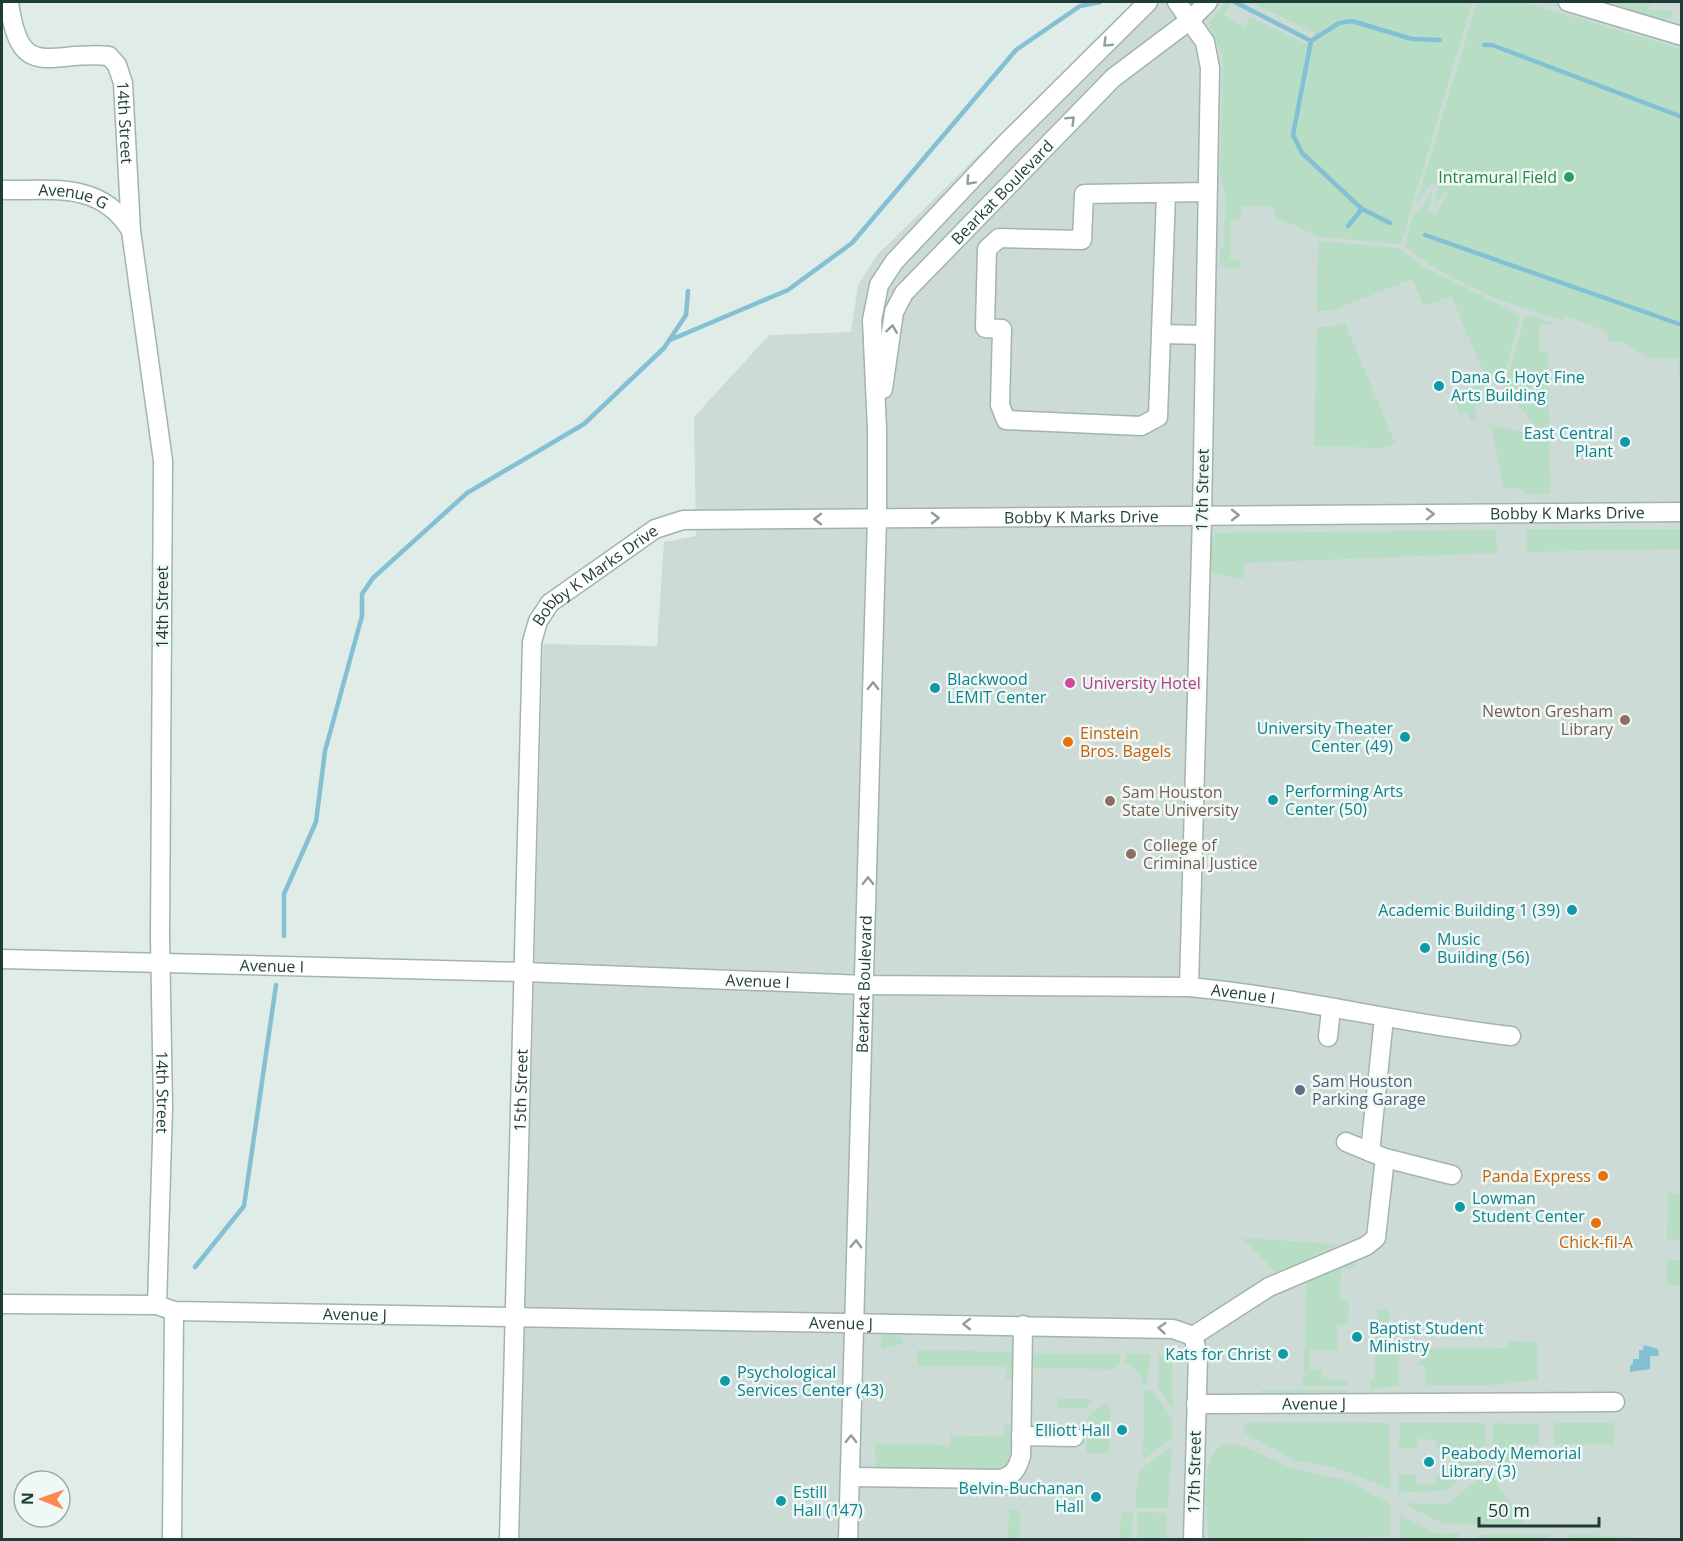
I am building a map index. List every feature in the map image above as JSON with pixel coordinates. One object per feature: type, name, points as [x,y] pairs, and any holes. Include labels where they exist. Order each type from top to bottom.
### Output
[{"type":"street","name":"14th Street","points":[[9,2],[13,27],[19,43],[28,55],[42,58],[109,56],[117,65],[123,83],[131,231],[163,461],[161,962],[165,1308],[172,1539]]},
{"type":"street","name":"Bearkat Boulevard","points":[[848,1539],[877,518],[877,429],[872,320],[879,285],[894,262],[1007,141],[1148,2]]},
{"type":"street","name":"17th Street","points":[[1178,2],[1205,42],[1210,68],[1202,516],[1189,987]]},
{"type":"street","name":"Bearkat Boulevard","points":[[877,429],[894,312],[904,293],[1113,78],[1190,20],[1208,2]]},
{"type":"street","points":[[1568,2],[1594,6],[1682,36]]},
{"type":"street","name":"Avenue G","points":[[2,190],[74,191],[96,197],[122,217],[131,231]]},
{"type":"street","points":[[1166,194],[1159,410],[1153,422],[1141,426],[1012,422],[1003,417],[1000,405],[1002,328],[986,328],[987,249],[999,238],[1082,240],[1084,194],[1207,192]]},
{"type":"street","points":[[1162,334],[1205,335]]},
{"type":"street","name":"Bobby K Marks Drive","points":[[532,642],[538,621],[550,603],[655,529],[682,520],[1682,512]]},
{"type":"street","name":"15th Street","points":[[509,1539],[532,642]]},
{"type":"street","name":"Avenue I","points":[[2,959],[524,972],[865,985],[1189,987],[1238,992],[1440,1028],[1510,1036]]},
{"type":"street","points":[[1328,1037],[1331,1009]]},
{"type":"street","points":[[1196,1404],[1198,1355],[1193,1336],[1269,1287],[1366,1246],[1376,1238],[1384,1018]]},
{"type":"street","points":[[1346,1142],[1378,1155],[1452,1175]]},
{"type":"street","name":"Avenue J","points":[[2,1304],[514,1317],[1152,1328],[1173,1329],[1193,1336]]},
{"type":"street","points":[[850,1477],[1000,1479],[1009,1477],[1018,1466],[1021,1436],[1023,1325]]},
{"type":"street","name":"Avenue J","points":[[1196,1404],[1615,1402]]},
{"type":"street","name":"17th Street","points":[[1193,1539],[1196,1404]]},
{"type":"street","points":[[1021,1436],[1074,1437]]},
{"type":"shaded area","name":"Sam Houston State University","points":[[1135,2],[1681,2],[1681,1539],[519,1540],[543,644],[657,646],[664,542],[696,536],[694,417],[769,335],[851,332],[858,285],[877,255]]},
{"type":"green space","points":[[1225,2],[1232,2],[1224,15],[1245,27],[1250,17],[1309,45],[1314,40],[1314,32],[1256,5],[1258,2],[1472,2],[1401,244],[1320,237],[1275,217],[1275,207],[1242,206],[1241,219],[1230,220],[1230,259],[1239,259],[1240,268],[1228,269],[1220,264],[1220,249],[1224,249],[1225,194],[1220,174],[1223,59],[1209,23]]},
{"type":"green space","points":[[1477,2],[1524,2],[1681,49],[1681,375],[1678,375],[1678,358],[1650,359],[1622,341],[1608,341],[1607,332],[1566,316],[1563,320],[1501,300],[1439,270],[1405,246],[1414,211],[1419,213],[1433,188],[1428,213],[1436,215],[1448,193],[1444,192],[1433,210],[1439,186],[1431,183],[1416,204]]},
{"type":"green space","points":[[1618,2],[1652,2],[1647,10],[1674,11],[1669,19],[1661,20],[1617,7]]},
{"type":"green space","points":[[1318,241],[1400,248],[1420,265],[1520,315],[1503,382],[1499,372],[1489,376],[1491,384],[1480,388],[1486,402],[1474,407],[1478,419],[1471,421],[1467,412],[1460,415],[1452,393],[1487,380],[1451,296],[1424,306],[1412,279],[1331,311],[1317,311]]},
{"type":"green space","points":[[1525,315],[1559,324],[1539,324],[1539,351],[1548,351],[1550,494],[1525,494],[1524,489],[1504,488],[1491,425],[1544,437],[1505,388]]},
{"type":"green space","points":[[1345,323],[1395,443],[1381,448],[1314,446],[1317,327],[1333,327]]},
{"type":"green space","points":[[1526,529],[1681,529],[1681,549],[1526,552]]},
{"type":"green space","points":[[1496,530],[1497,553],[1244,563],[1244,577],[1239,579],[1211,573],[1210,540],[1216,533]]},
{"type":"green space","points":[[1668,1193],[1681,1194],[1681,1240],[1667,1239]]},
{"type":"green space","points":[[1242,1238],[1339,1244],[1277,1273]]},
{"type":"green space","points":[[1354,1257],[1355,1268],[1341,1269],[1340,1301],[1349,1302],[1348,1324],[1337,1325],[1337,1350],[1309,1350],[1309,1370],[1321,1370],[1321,1379],[1347,1380],[1347,1386],[1303,1386],[1307,1279]]},
{"type":"green space","points":[[1667,1260],[1681,1260],[1681,1285],[1667,1285]]},
{"type":"green space","points":[[1377,1309],[1389,1309],[1389,1325],[1384,1325],[1383,1350],[1399,1351],[1398,1386],[1370,1388],[1370,1380],[1374,1380]]},
{"type":"green space","points":[[881,1331],[902,1338],[902,1344],[881,1349]]},
{"type":"green space","points":[[1508,1341],[1538,1342],[1538,1380],[1491,1385],[1426,1385],[1425,1366],[1419,1366],[1420,1349],[1507,1348]]},
{"type":"green space","points":[[917,1350],[1016,1352],[1015,1379],[1006,1379],[1006,1367],[917,1366]]},
{"type":"green space","points":[[1032,1353],[1120,1354],[1120,1363],[1111,1369],[1032,1368]]},
{"type":"green space","points":[[1127,1353],[1150,1354],[1147,1382],[1143,1384],[1139,1371],[1125,1362]]},
{"type":"green space","points":[[1159,1354],[1168,1356],[1172,1364],[1173,1411],[1158,1386]]},
{"type":"green space","points":[[1144,1390],[1154,1392],[1173,1420],[1172,1437],[1143,1460]]},
{"type":"green space","points":[[1261,1390],[1346,1390],[1346,1394],[1261,1393]]},
{"type":"green space","points":[[1058,1399],[1093,1399],[1087,1408],[1058,1409]]},
{"type":"green space","points":[[1105,1402],[1110,1407],[1109,1453],[1086,1453],[1087,1418]]},
{"type":"green space","points":[[1251,1422],[1389,1423],[1390,1489],[1334,1467],[1294,1460],[1243,1432],[1246,1424]]},
{"type":"green space","points":[[1400,1423],[1485,1423],[1486,1459],[1447,1490],[1398,1493],[1399,1475],[1416,1475],[1416,1484],[1436,1485],[1436,1475],[1459,1475],[1459,1449],[1436,1449],[1436,1440],[1417,1439],[1417,1448],[1399,1448]]},
{"type":"green space","points":[[1493,1423],[1539,1424],[1538,1444],[1510,1444],[1510,1478],[1493,1461]]},
{"type":"green space","points":[[1554,1423],[1614,1423],[1614,1445],[1554,1444]]},
{"type":"green space","points":[[1005,1425],[1013,1425],[1013,1450],[1010,1462],[1003,1470],[876,1469],[875,1444],[950,1445],[951,1435],[1004,1437]]},
{"type":"green space","points":[[1233,1444],[1289,1467],[1349,1481],[1390,1504],[1390,1537],[1208,1539],[1206,1489],[1209,1464],[1221,1445]]},
{"type":"green space","points":[[1172,1446],[1168,1508],[1136,1508],[1137,1484],[1142,1470]]},
{"type":"green space","points":[[1489,1471],[1525,1526],[1443,1524],[1402,1503],[1447,1504]]},
{"type":"green space","points":[[1009,1509],[1018,1510],[1021,1515],[1019,1539],[1008,1539]]},
{"type":"green space","points":[[1121,1512],[1133,1513],[1132,1539],[1120,1539]]},
{"type":"green space","points":[[1138,1512],[1167,1513],[1166,1539],[1138,1539]]},
{"type":"green space","points":[[1400,1515],[1437,1534],[1461,1533],[1460,1539],[1400,1539]]},
{"type":"green space","points":[[1551,1534],[1548,1539],[1477,1539],[1477,1535]]},
{"type":"green space","points":[[1566,1534],[1664,1538],[1571,1540]]},
{"type":"water","points":[[1644,1345],[1658,1349],[1659,1356],[1650,1356],[1650,1369],[1630,1372],[1633,1359],[1639,1359],[1639,1350],[1643,1350]]},
{"type":"waterway","points":[[670,340],[788,290],[852,243],[1016,50],[1080,6],[1100,2]]},
{"type":"waterway","points":[[1235,2],[1311,41]]},
{"type":"waterway","points":[[1390,223],[1362,209],[1302,153],[1293,135],[1311,41],[1339,23],[1352,21],[1412,39],[1440,40]]},
{"type":"waterway","points":[[1484,45],[1492,45],[1682,117]]},
{"type":"waterway","points":[[1348,226],[1362,209]]},
{"type":"waterway","points":[[1425,235],[1682,325]]},
{"type":"waterway","points":[[284,936],[284,894],[316,822],[325,751],[362,616],[362,594],[373,578],[467,493],[584,424],[664,348],[686,315],[688,291]]},
{"type":"waterway","points":[[195,1267],[244,1206],[276,985]]},
{"type":"place","name":"Intramural Field","points":[[1569,177]]},
{"type":"place","name":"Dana G. Hoyt Fine Arts Building","points":[[1439,386]]},
{"type":"place","name":"East Central Plant","points":[[1625,442]]},
{"type":"place","name":"University Hotel","points":[[1070,683]]},
{"type":"place","name":"Blackwood LEMIT Center","points":[[935,688]]},
{"type":"place","name":"Newton Gresham Library","points":[[1625,720]]},
{"type":"place","name":"University Theater Center (49)","points":[[1405,737]]},
{"type":"place","name":"Einstein Bros. Bagels","points":[[1068,742]]},
{"type":"place","name":"Performing Arts Center (50)","points":[[1273,800]]},
{"type":"place","name":"Sam Houston State University","points":[[1110,801]]},
{"type":"place","name":"College of Criminal Justice","points":[[1131,854]]},
{"type":"place","name":"Academic Building 1 (39)","points":[[1572,910]]},
{"type":"place","name":"Music Building (56)","points":[[1425,948]]},
{"type":"place","name":"Sam Houston Parking Garage","points":[[1300,1090]]},
{"type":"place","name":"Panda Express","points":[[1603,1176]]},
{"type":"place","name":"Lowman Student Center","points":[[1460,1207]]},
{"type":"place","name":"Chick-fil-A","points":[[1596,1223]]},
{"type":"place","name":"Baptist Student Ministry","points":[[1357,1337]]},
{"type":"place","name":"Kats for Christ","points":[[1283,1354]]},
{"type":"place","name":"Psychological Services Center (43)","points":[[725,1381]]},
{"type":"place","name":"Elliott Hall","points":[[1122,1430]]},
{"type":"place","name":"Peabody Memorial Library (3)","points":[[1429,1462]]},
{"type":"place","name":"Belvin-Buchanan Hall","points":[[1096,1497]]},
{"type":"place","name":"Estill Hall (147)","points":[[781,1501]]}]
